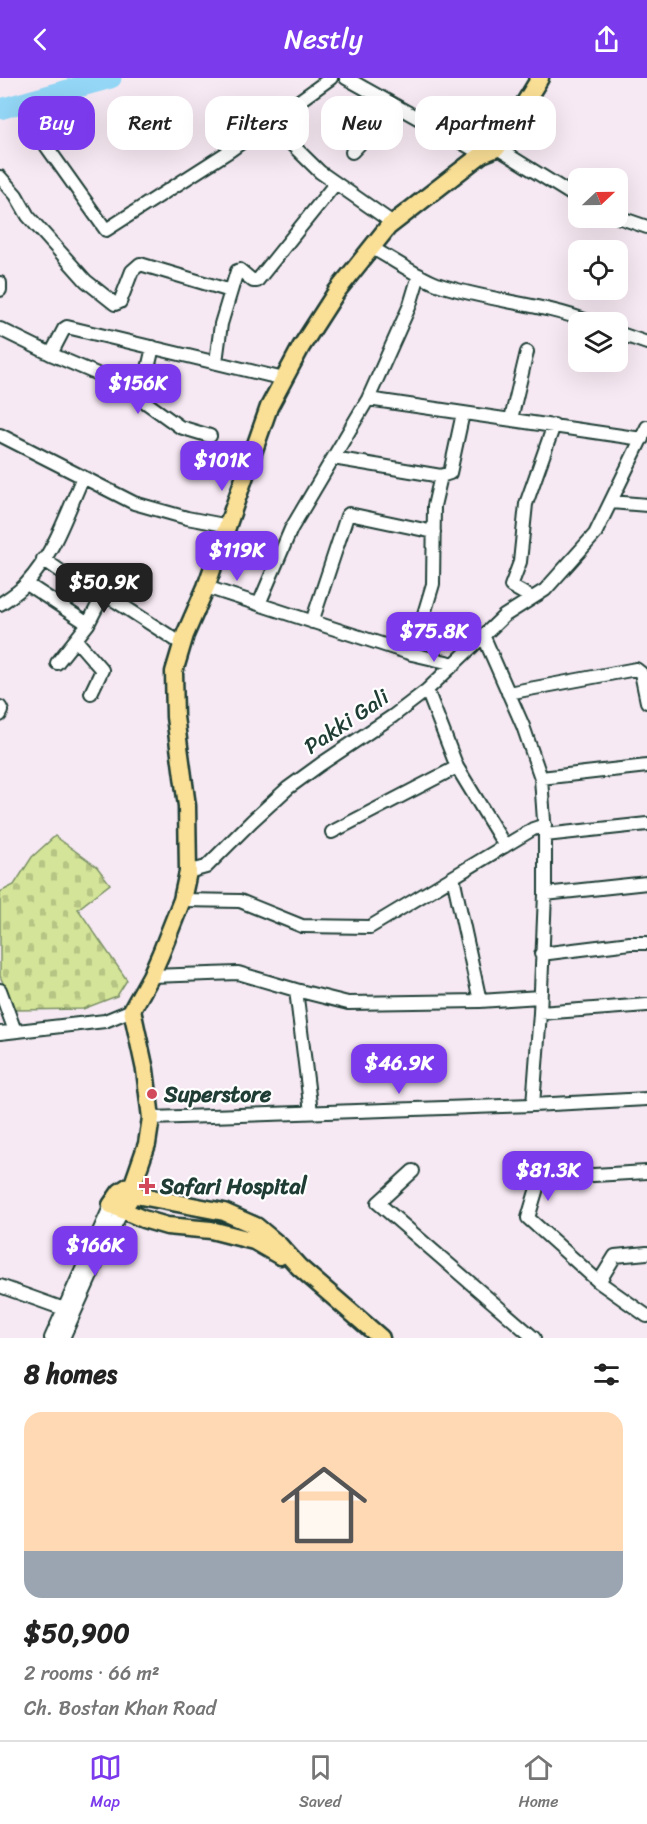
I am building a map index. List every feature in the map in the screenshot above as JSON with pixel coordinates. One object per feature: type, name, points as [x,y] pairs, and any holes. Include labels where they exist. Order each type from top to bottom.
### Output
[{"type":"main road","points":[[124,1197],[147,1144],[151,1118],[145,1070],[132,1010],[151,976],[182,900],[188,872],[187,806],[175,717],[174,672],[182,644],[229,526],[269,407],[301,347],[337,291],[372,248],[393,223],[489,151],[540,78]]},
{"type":"main road","points":[[124,1197],[224,1212],[256,1226],[280,1246],[299,1267],[381,1338]]},
{"type":"main road","points":[[124,1197],[143,1219],[167,1226],[211,1230],[254,1241],[299,1267]]},
{"type":"street","points":[[307,96],[331,78]]},
{"type":"street","points":[[346,78],[378,96]]},
{"type":"street","points":[[403,109],[489,151],[568,193]]},
{"type":"street","points":[[49,150],[106,230],[229,150]]},
{"type":"street","points":[[298,150],[335,184],[393,223]]},
{"type":"street","points":[[0,177],[16,195],[28,216],[86,281],[115,304],[120,302],[132,271],[140,264],[231,291]]},
{"type":"street","points":[[216,362],[221,324],[237,271],[240,270],[253,281],[257,281],[335,184]]},
{"type":"street","points":[[628,220],[647,227]]},
{"type":"street","points":[[372,248],[435,283],[478,295],[568,313]]},
{"type":"street","points":[[259,604],[291,529],[368,399],[410,305],[419,274]]},
{"type":"street","points":[[0,283],[0,290]]},
{"type":"street","points":[[51,354],[67,327],[284,379]]},
{"type":"street","points":[[0,329],[102,376]]},
{"type":"street","points":[[628,337],[647,344]]},
{"type":"street","points":[[153,347],[141,399],[180,427],[210,435]]},
{"type":"street","points":[[511,419],[527,352]]},
{"type":"street","points":[[368,399],[554,425],[644,433]]},
{"type":"street","points":[[333,458],[441,476],[450,473],[463,413]]},
{"type":"street","points":[[532,598],[511,586],[520,562],[526,504],[554,425]]},
{"type":"street","name":"Pakki Gali","points":[[188,872],[206,867],[288,788],[427,690],[504,615],[545,590],[595,534],[644,433]]},
{"type":"street","points":[[0,435],[134,503],[187,518],[229,526]]},
{"type":"street","points":[[412,654],[433,584],[434,506],[441,476]]},
{"type":"street","points":[[0,603],[27,584],[53,546],[83,477]]},
{"type":"street","points":[[611,502],[647,505]]},
{"type":"street","points":[[312,622],[349,514],[434,532]]},
{"type":"street","points":[[44,559],[101,599],[112,599],[182,644]]},
{"type":"street","points":[[27,584],[88,624]]},
{"type":"street","points":[[206,587],[412,654],[455,664]]},
{"type":"street","points":[[57,663],[88,624],[101,599]]},
{"type":"street","points":[[483,635],[523,726],[541,778],[545,830],[545,894],[533,1105]]},
{"type":"street","points":[[76,640],[102,670],[91,693]]},
{"type":"street","points":[[508,693],[636,669],[641,673],[646,695]]},
{"type":"street","points":[[427,690],[456,767],[505,846]]},
{"type":"street","points":[[0,707],[2,711],[0,715]]},
{"type":"street","points":[[541,778],[647,766]]},
{"type":"street","points":[[332,832],[456,767]]},
{"type":"street","points":[[182,900],[240,901],[302,926],[370,927],[533,829],[647,824]]},
{"type":"street","points":[[453,877],[480,1001]]},
{"type":"street","points":[[545,894],[647,883]]},
{"type":"street","points":[[541,954],[647,943]]},
{"type":"street","points":[[151,976],[238,972],[348,1003],[480,1001],[540,997]]},
{"type":"street","points":[[0,990],[15,1030]]},
{"type":"street","points":[[296,990],[311,1113]]},
{"type":"street","points":[[540,1013],[647,1005]]},
{"type":"street","points":[[0,1033],[105,1021],[132,1010]]},
{"type":"street","points":[[151,1118],[647,1099]]},
{"type":"street","points":[[413,1171],[378,1203],[534,1338]]},
{"type":"street","points":[[647,1172],[540,1178],[528,1218],[599,1282],[647,1316]]},
{"type":"street","points":[[51,1338],[124,1197]]},
{"type":"street","points":[[63,1338],[124,1197]]},
{"type":"street","points":[[599,1282],[615,1256],[647,1253]]},
{"type":"street","points":[[0,1286],[64,1309]]},
{"type":"green space","points":[[55,836],[97,867],[110,884],[78,909],[127,980],[117,996],[83,1009],[15,1010],[0,976],[0,892],[14,885],[32,857]]},
{"type":"waterway","points":[[0,109],[111,78]]},
{"type":"place","name":"Superstore","points":[[152,1094]]},
{"type":"place","name":"Safari Hospital","points":[[147,1186]]}]
